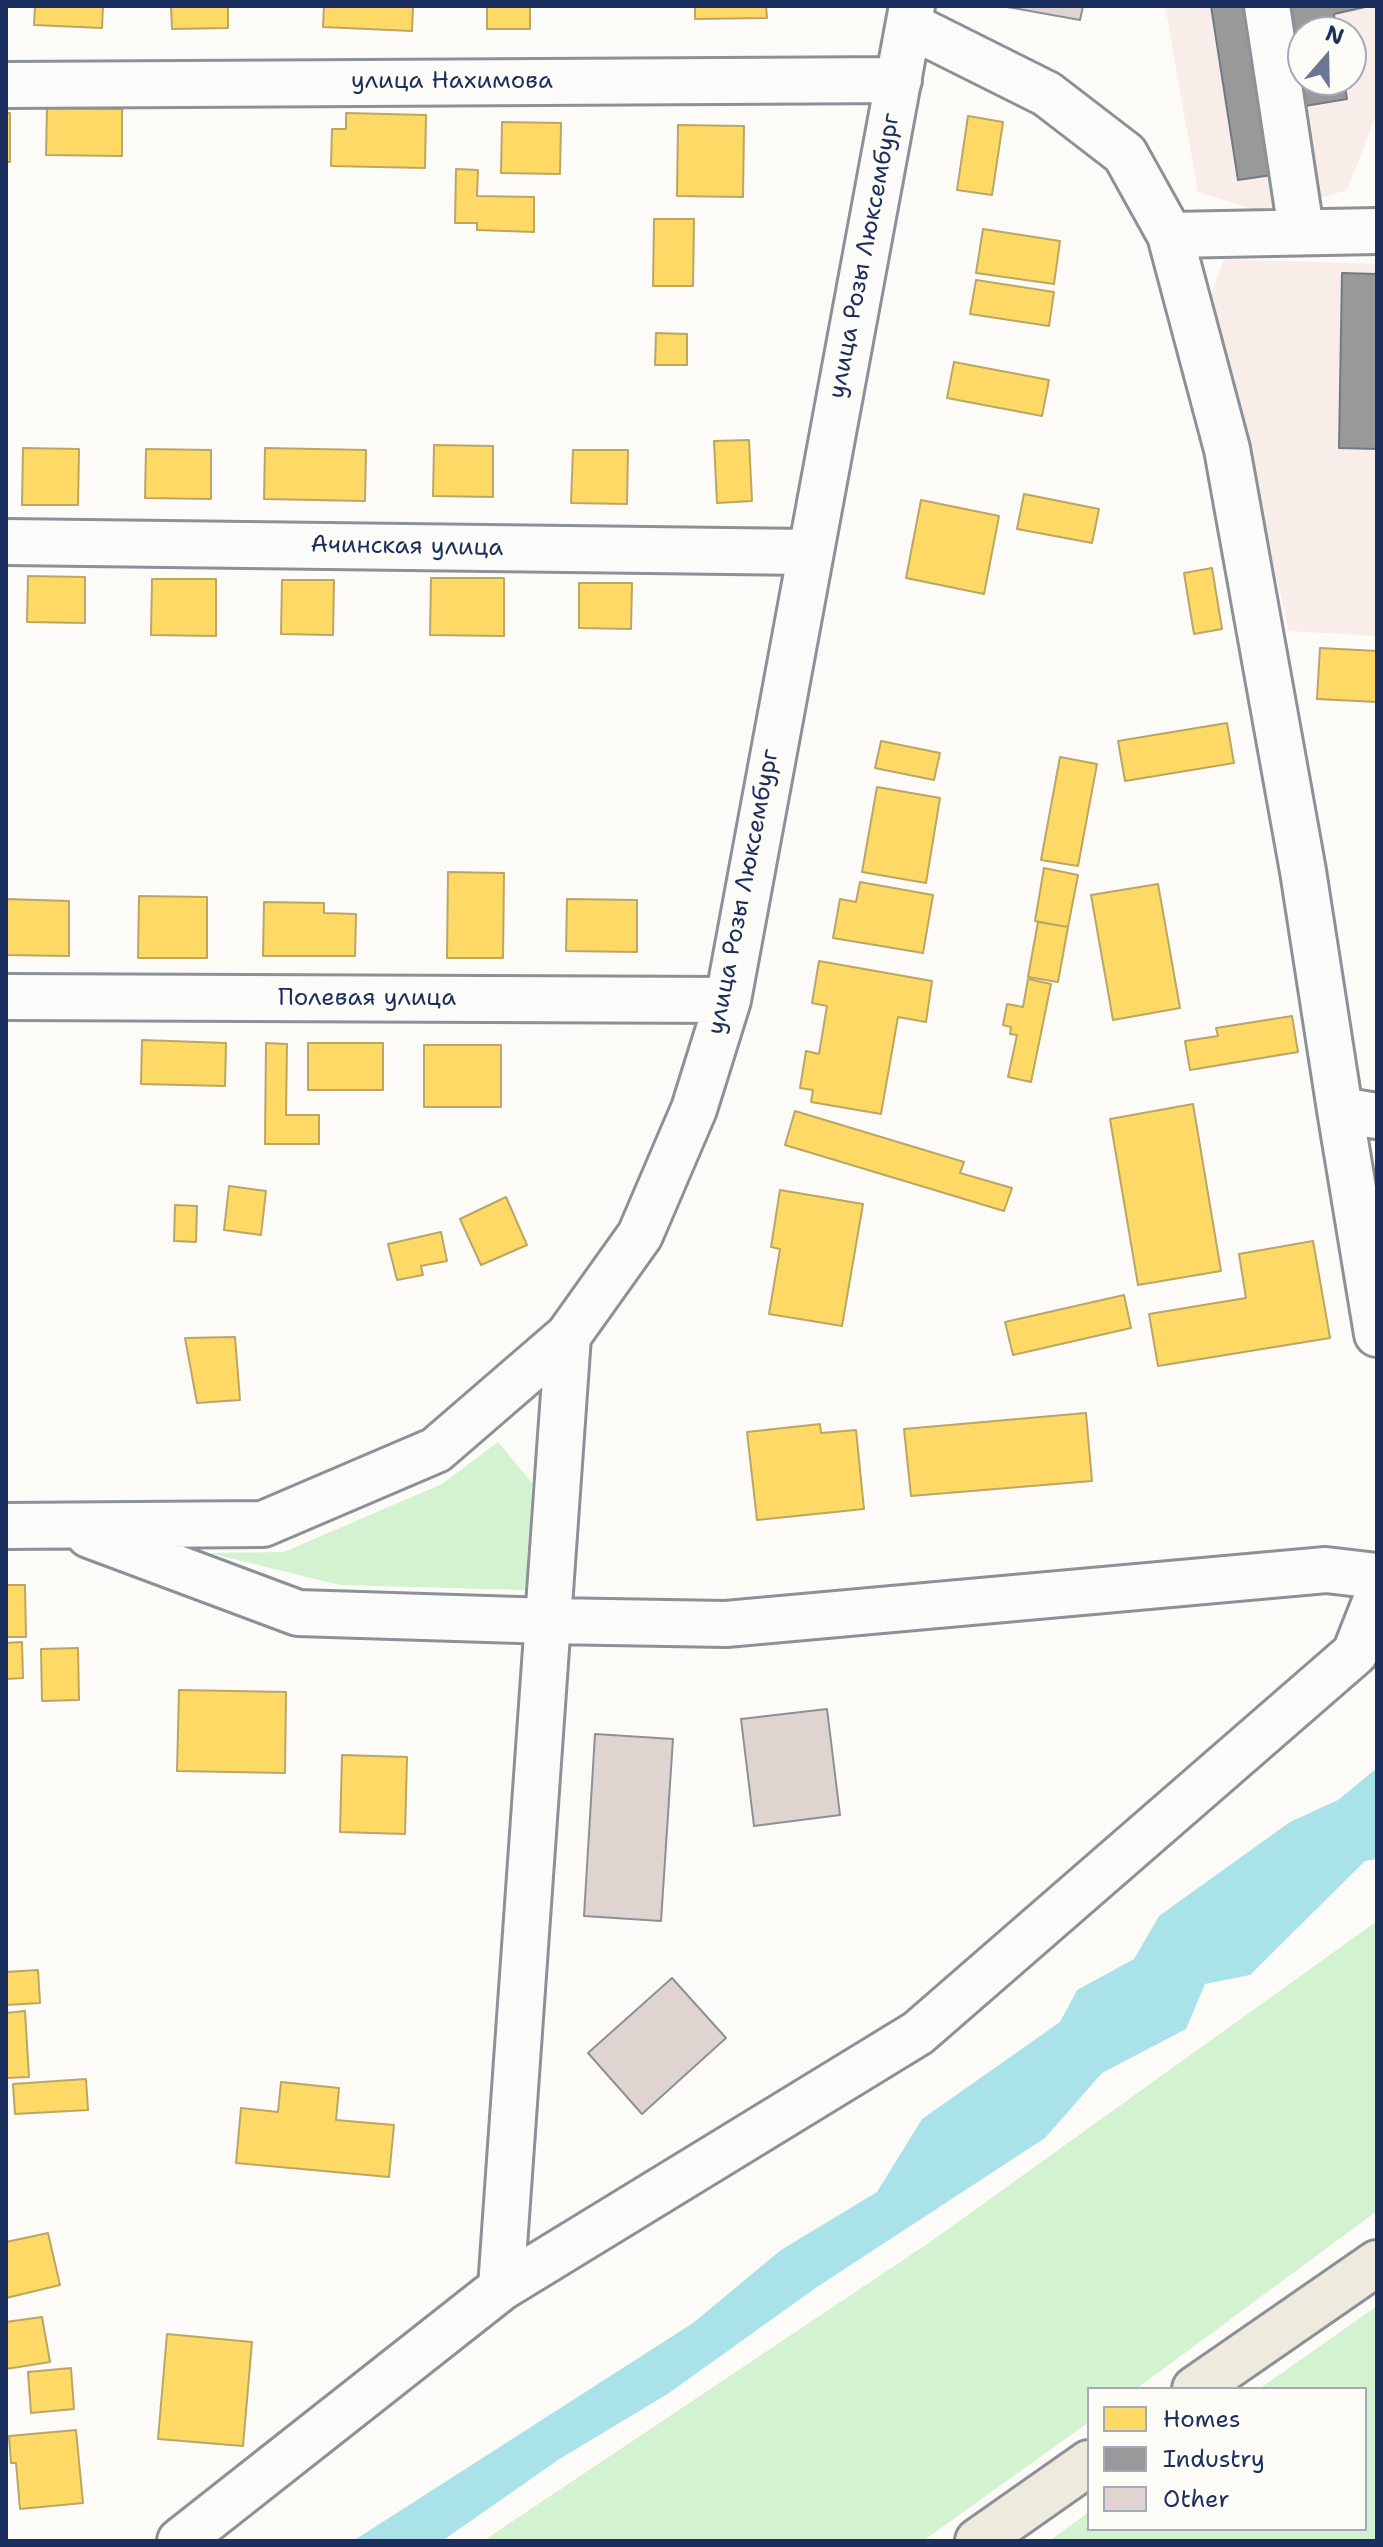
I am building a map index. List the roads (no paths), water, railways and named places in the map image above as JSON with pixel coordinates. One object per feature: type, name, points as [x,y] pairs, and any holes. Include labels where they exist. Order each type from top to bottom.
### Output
[{"type":"main road","points":[[1198,2387],[1377,2263]]},
{"type":"main road","points":[[978,2541],[1087,2464]]},
{"type":"street","points":[[1267,6],[1301,230]]},
{"type":"street","points":[[910,16],[1047,94],[1125,154],[1170,235],[1227,449],[1303,871],[1358,1113],[1377,1334]]},
{"type":"street","name":"улица Розы Люксембург","points":[[6,1526],[263,1524],[436,1450],[568,1336],[640,1235],[694,1109],[728,1000],[808,552],[910,16]]},
{"type":"street","name":"улица Нахимова","points":[[6,85],[899,80]]},
{"type":"street","points":[[1170,235],[1301,230],[1377,231]]},
{"type":"street","name":"Ачинская улица","points":[[6,542],[808,552]]},
{"type":"street","name":"Полевая улица","points":[[6,997],[728,1000]]},
{"type":"street","points":[[501,2288],[568,1336]]},
{"type":"street","points":[[64,1526],[298,1613],[726,1624],[1326,1570],[1377,1576]]},
{"type":"street","points":[[180,2541],[501,2288],[918,2033],[1355,1653],[1377,1597]]},
{"type":"water","points":[[1377,1768],[1377,1859],[1365,1861],[1250,1975],[1205,1984],[1186,2029],[1102,2073],[1045,2138],[817,2287],[669,2393],[558,2460],[442,2541],[353,2541],[693,2323],[781,2250],[877,2192],[922,2119],[1060,2022],[1077,1990],[1134,1959],[1159,1916],[1290,1822],[1338,1800]]}]
